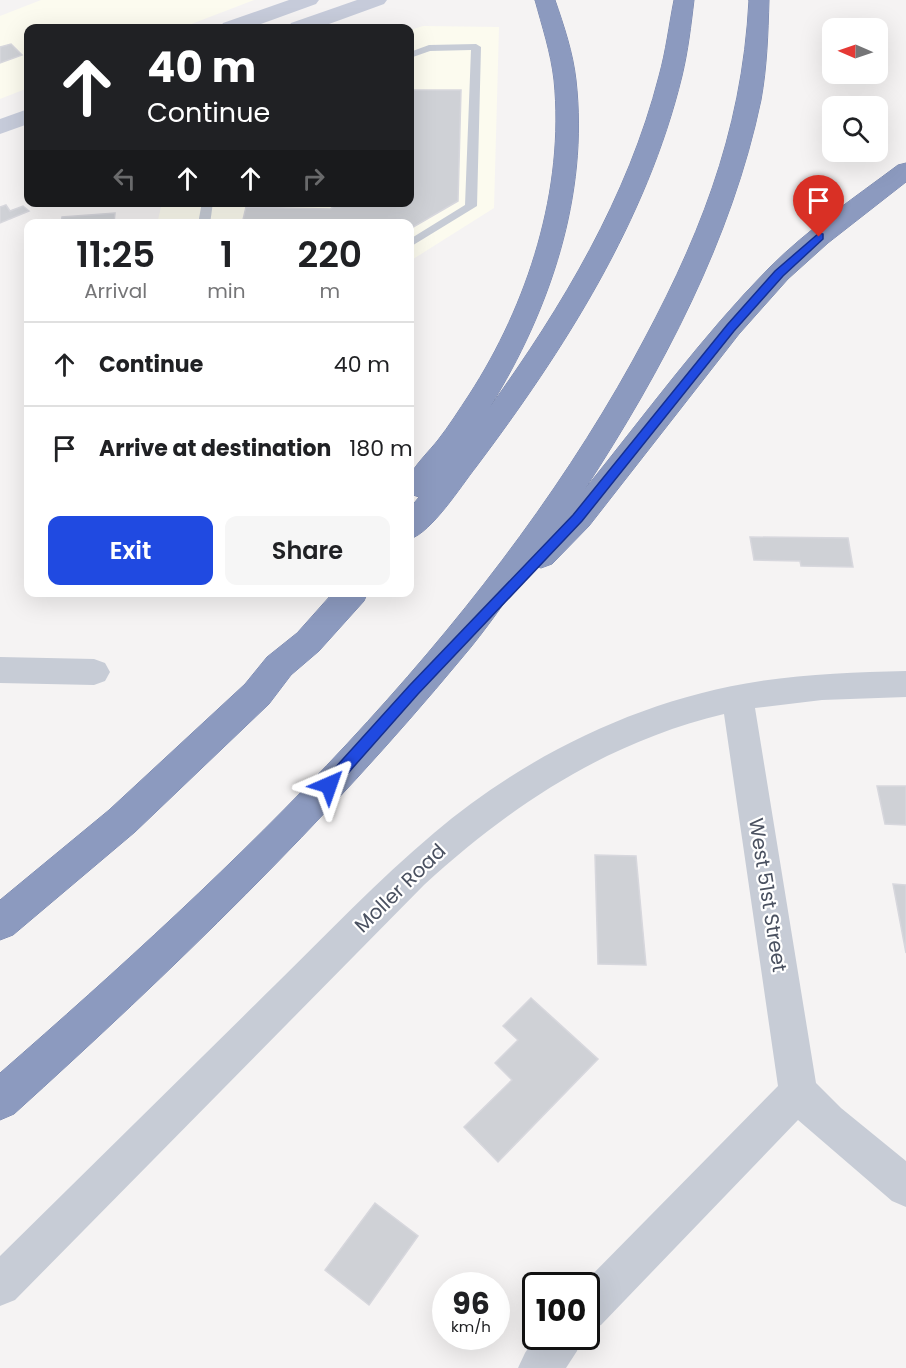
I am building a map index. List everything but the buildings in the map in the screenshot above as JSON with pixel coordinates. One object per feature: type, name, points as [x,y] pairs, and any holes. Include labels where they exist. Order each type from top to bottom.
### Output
[{"type":"highway","points":[[414,491],[473,410],[503,361],[527,308],[548,246],[563,183],[567,120],[565,81],[559,45],[545,0]]},
{"type":"highway","points":[[414,523],[484,437],[541,358],[585,285],[633,186],[655,126],[673,65],[684,0]]},
{"type":"highway","points":[[453,648],[465,628],[521,556],[579,473],[628,395],[684,288],[708,236],[738,146],[758,40],[759,0]]},
{"type":"highway","points":[[0,1100],[232,885],[356,756],[453,648],[578,518],[730,328],[779,273],[819,237],[906,170]]},
{"type":"highway","points":[[0,923],[130,813],[257,694],[331,597]]},
{"type":"highway","points":[[279,666],[308,642],[348,597]]},
{"type":"main road","points":[[242,24],[309,0]]},
{"type":"main road","points":[[310,24],[377,0]]},
{"type":"main road","points":[[0,127],[24,118]]},
{"type":"street","points":[[0,670],[94,672]]},
{"type":"street","name":"Moller Road","points":[[0,1285],[412,874],[477,817],[536,777],[596,745],[672,715],[737,698],[817,688],[906,684]]},
{"type":"street","name":"West 51st Street","points":[[737,698],[798,1093]]},
{"type":"street","points":[[600,1296],[798,1093],[827,1122],[906,1187]]},
{"type":"street","points":[[540,1368],[552,1350]]},
{"type":"lane","points":[[414,54],[429,48],[476,47],[471,206],[414,242]]},
{"type":"shaded area","points":[[41,0],[254,0],[191,24],[24,24],[24,90],[0,99],[0,16]]},
{"type":"shaded area","points":[[423,26],[499,27],[494,208],[414,258],[414,219],[158,219],[161,207],[414,207],[414,29]]},
{"type":"route","points":[[329,785],[414,690],[578,518],[730,328],[779,273],[819,237]]}]
